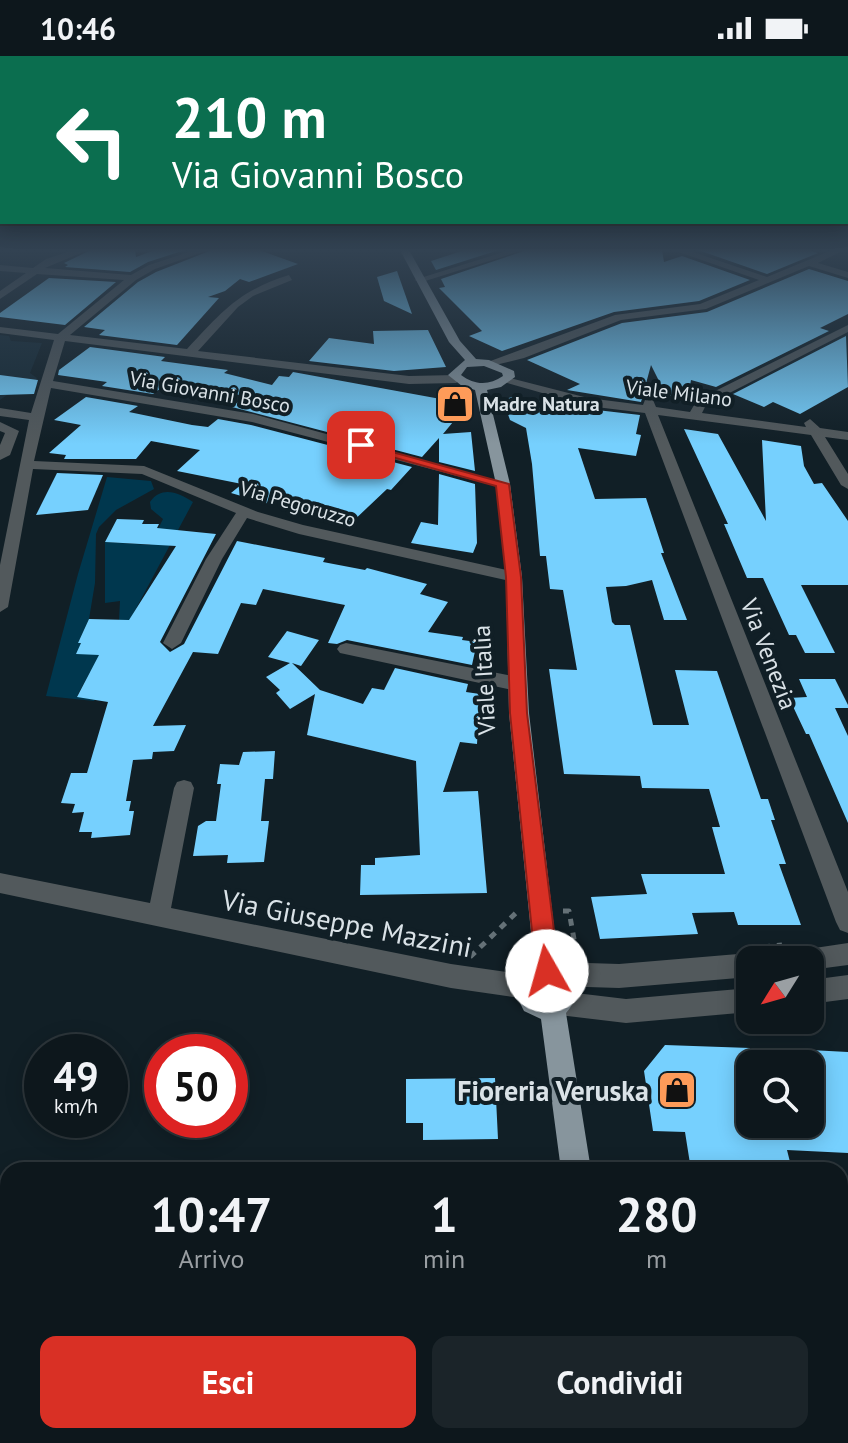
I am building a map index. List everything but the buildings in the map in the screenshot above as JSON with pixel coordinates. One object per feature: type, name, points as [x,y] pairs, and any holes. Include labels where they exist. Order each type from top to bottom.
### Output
[{"type":"main road","points":[[439,315],[455,342],[472,362]]},
{"type":"main road","points":[[472,362],[491,363],[507,374],[480,386],[456,379],[454,371],[472,362]]},
{"type":"main road","name":"Viale Italia","points":[[480,386],[503,484],[514,577],[517,684],[540,911],[552,972]]},
{"type":"main road","points":[[556,1005],[535,1002],[527,987],[535,973],[552,972],[565,989],[556,1005],[575,1162]]},
{"type":"street","points":[[0,607],[36,417],[60,338],[88,315]]},
{"type":"street","points":[[190,353],[225,315]]},
{"type":"street","points":[[491,363],[520,356],[619,317],[638,315]]},
{"type":"street","points":[[695,412],[701,403],[848,328]]},
{"type":"street","points":[[0,330],[409,380],[456,379]]},
{"type":"street","points":[[507,374],[520,356]]},
{"type":"street","name":"Viale Milano","points":[[507,374],[588,402],[649,406],[812,427],[848,436]]},
{"type":"street","name":"Via Giovanni Bosco","points":[[47,384],[253,418],[503,484]]},
{"type":"street","name":"Via Venezia","points":[[649,406],[848,922]]},
{"type":"street","points":[[0,412],[36,417]]},
{"type":"street","points":[[0,426],[12,431],[0,456]]},
{"type":"street","points":[[812,427],[848,485]]},
{"type":"street","name":"Viale Milano","points":[[812,427],[848,427]]},
{"type":"street","name":"Via Pegoruzzo","points":[[27,465],[144,470],[244,511],[299,529],[514,577]]},
{"type":"street","points":[[172,643],[214,559],[244,511]]},
{"type":"street","points":[[346,649],[517,684]]},
{"type":"street","points":[[156,915],[162,902],[184,788]]},
{"type":"street","name":"Via Giuseppe Mazzini","points":[[0,883],[451,976],[527,987]]},
{"type":"street","points":[[824,953],[848,954]]},
{"type":"street","points":[[552,972],[619,976],[736,959]]},
{"type":"street","points":[[824,990],[848,987]]},
{"type":"street","points":[[556,1005],[626,1011],[736,1002]]},
{"type":"path","points":[[468,960],[516,911],[569,911],[575,945],[581,953],[592,954]]},
{"type":"shaded area","points":[[0,335],[9,336],[11,341],[42,343],[30,373],[37,378],[29,392],[7,395],[0,400]]},
{"type":"shaded area","points":[[107,477],[151,481],[154,489],[116,510],[99,527],[89,619],[78,643],[81,643],[77,654],[119,620],[120,601],[105,603],[105,542],[150,545],[163,519],[151,509],[150,502],[155,497],[165,492],[193,502],[102,672],[90,672],[77,696],[96,698],[94,701],[46,696],[78,574]]},
{"type":"place","name":"Madre Natura","points":[[455,404]]},
{"type":"place","name":"Fioreria Veruska","points":[[677,1090]]},
{"type":"route","points":[[361,445],[503,484],[514,577],[519,713],[547,971]]}]
